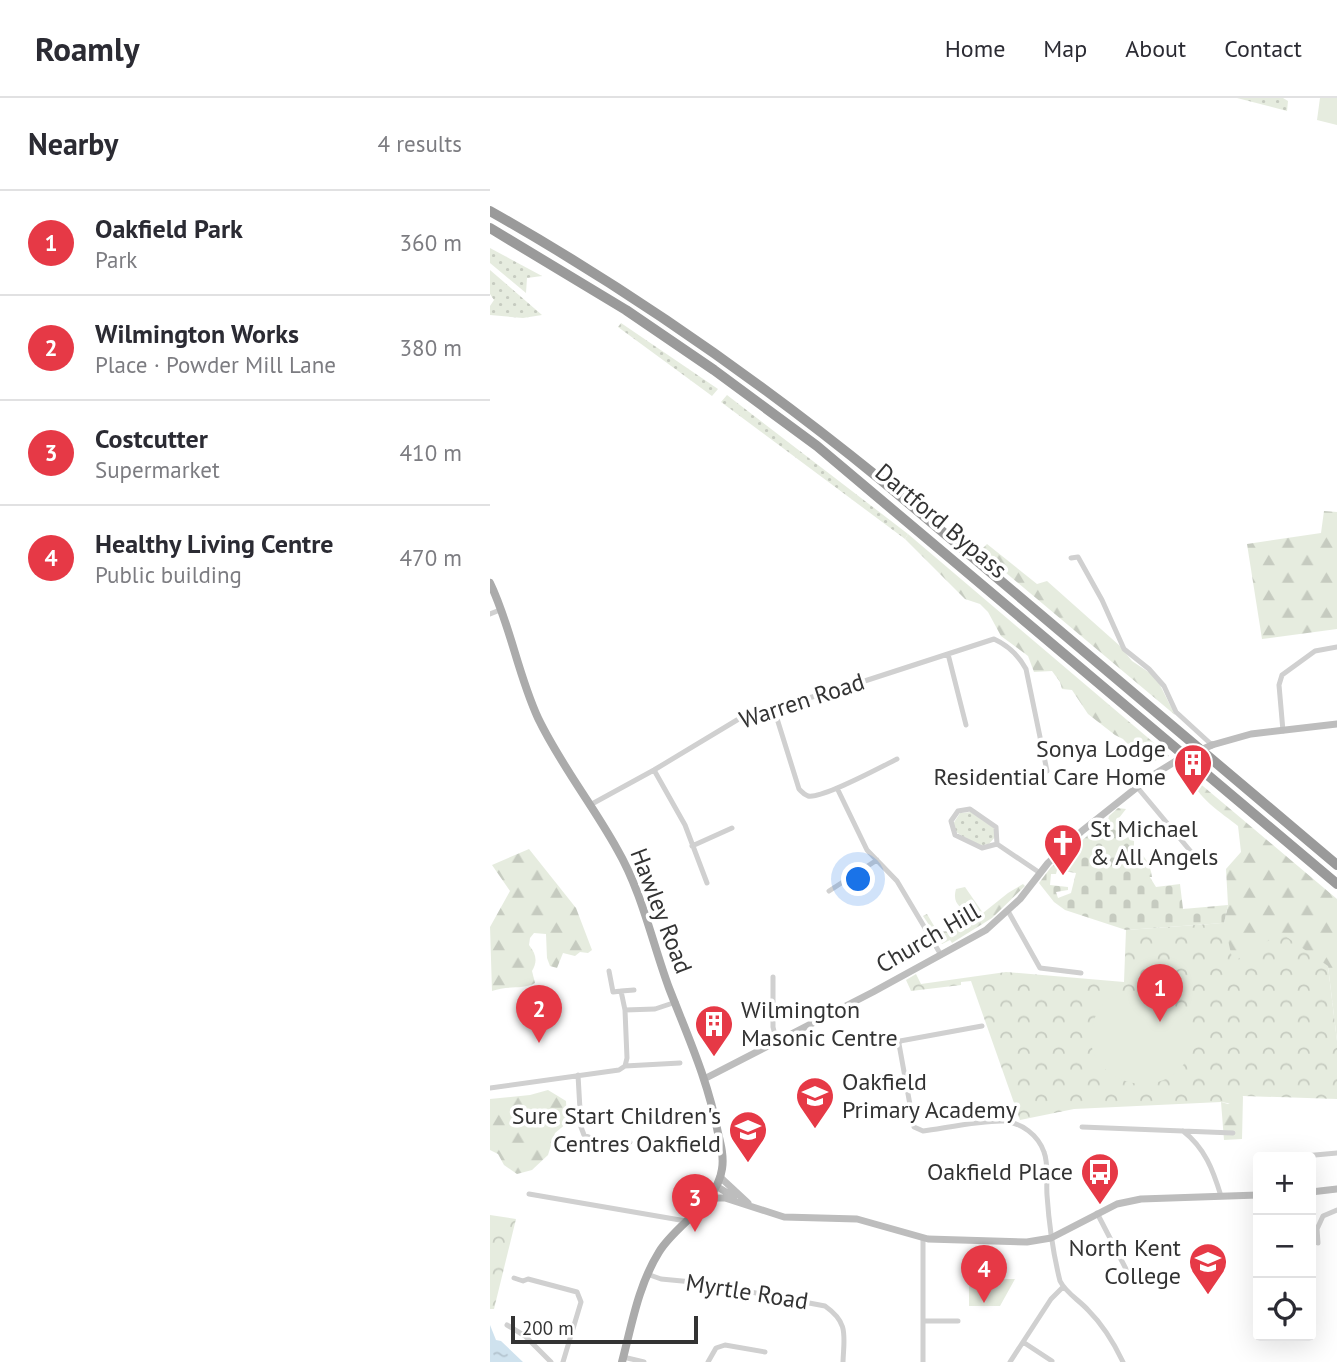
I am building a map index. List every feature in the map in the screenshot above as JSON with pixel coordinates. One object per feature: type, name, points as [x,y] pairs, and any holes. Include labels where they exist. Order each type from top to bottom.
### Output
[{"type":"highway","name":"Dartford Bypass","points":[[490,211],[634,298],[812,424],[1337,865]]},
{"type":"highway","name":"Dartford Bypass","points":[[490,228],[626,310],[715,370],[817,446],[1337,884]]},
{"type":"main road","name":"Hawley Road","points":[[490,583],[540,721],[560,760],[618,850],[631,878],[706,1078],[721,1144],[723,1163],[716,1186],[663,1245],[647,1274],[638,1297],[623,1360]]},
{"type":"main road","name":"Church Hill","points":[[706,1078],[971,939],[1008,911],[1040,873],[1082,831],[1137,787],[1176,761],[1212,745],[1251,734],[1337,724]]},
{"type":"main road","points":[[720,1177],[753,1208]]},
{"type":"main road","points":[[716,1186],[753,1208]]},
{"type":"main road","points":[[1316,1191],[1337,1189]]},
{"type":"main road","points":[[703,1203],[720,1197],[784,1217],[857,1219],[923,1238],[1027,1242],[1051,1238],[1117,1204],[1141,1199],[1253,1195]]},
{"type":"street","points":[[1071,558],[1078,557],[1102,600],[1124,649],[1149,669],[1164,686],[1176,712],[1212,745]]},
{"type":"street","points":[[490,614],[500,610]]},
{"type":"street","name":"Warren Road","points":[[590,806],[742,717],[990,640],[1003,644],[1020,659],[1026,669],[1047,771]]},
{"type":"street","points":[[1283,731],[1279,685],[1282,675],[1315,651],[1337,647]]},
{"type":"street","points":[[948,654],[966,724]]},
{"type":"street","points":[[774,709],[799,789],[805,795],[812,796],[837,788],[897,759]]},
{"type":"street","points":[[654,770],[685,825],[707,883]]},
{"type":"street","points":[[1137,787],[1197,859]]},
{"type":"street","points":[[837,788],[867,850],[897,881],[941,955]]},
{"type":"street","points":[[997,844],[996,827],[970,809],[958,811],[951,821],[955,835],[972,845],[982,848],[997,844],[1040,873]]},
{"type":"street","points":[[692,846],[732,828]]},
{"type":"street","points":[[830,891],[877,860]]},
{"type":"street","points":[[1008,911],[1040,968],[1082,973]]},
{"type":"street","points":[[609,971],[613,992],[634,990]]},
{"type":"street","points":[[773,977],[773,1027],[777,1043]]},
{"type":"street","points":[[621,991],[625,1010],[625,1066]]},
{"type":"street","points":[[625,1010],[655,1009],[676,1002]]},
{"type":"street","points":[[982,1026],[904,1039],[898,1044],[914,1127],[923,1131],[1003,1121],[1032,1133],[1043,1149],[1046,1161],[1051,1238],[1063,1287],[1099,1322],[1123,1362]]},
{"type":"street","points":[[490,1088],[619,1070],[625,1066],[680,1063]]},
{"type":"street","points":[[579,1075],[581,1128],[584,1135],[596,1140],[631,1142]]},
{"type":"street","points":[[1082,1127],[1233,1133]]},
{"type":"street","points":[[1183,1131],[1195,1141],[1211,1164],[1221,1196]]},
{"type":"street","points":[[685,1151],[721,1144]]},
{"type":"street","points":[[1316,1155],[1337,1153]]},
{"type":"street","points":[[528,1194],[687,1221]]},
{"type":"street","points":[[1318,1243],[1317,1228],[1323,1216],[1337,1210]]},
{"type":"street","points":[[1097,1213],[1127,1271]]},
{"type":"street","points":[[923,1238],[923,1362]]},
{"type":"street","name":"Myrtle Road","points":[[647,1274],[662,1279],[703,1283],[825,1306],[837,1315],[844,1328],[843,1362]]},
{"type":"street","points":[[514,1279],[528,1279],[577,1292],[580,1296],[581,1302],[563,1362]]},
{"type":"street","points":[[1010,1362],[1051,1299],[1063,1287]]},
{"type":"street","points":[[923,1321],[958,1321]]},
{"type":"street","points":[[507,1325],[525,1336],[551,1362]]},
{"type":"street","points":[[1023,1342],[1052,1361]]},
{"type":"street","points":[[708,1362],[716,1348],[725,1345],[765,1352]]},
{"type":"street","points":[[623,1360],[645,1362]]},
{"type":"green space","points":[[1237,98],[1283,98],[1288,101],[1287,111]]},
{"type":"green space","points":[[1320,98],[1337,98],[1337,125],[1317,120]]},
{"type":"green space","points":[[490,248],[542,276],[527,278],[526,293],[490,263]]},
{"type":"green space","points":[[490,270],[542,315],[523,318],[490,315],[490,306],[494,300],[490,294]]},
{"type":"green space","points":[[621,323],[718,389],[712,396],[618,327]]},
{"type":"green space","points":[[727,395],[908,534],[905,539],[721,402]]},
{"type":"green space","points":[[1324,511],[1337,512],[1337,629],[1262,639],[1247,544],[1321,533]]},
{"type":"green space","points":[[908,534],[1169,756],[1151,762],[1144,761],[1123,739],[1088,714],[1072,690],[1062,689],[1052,671],[1034,672],[1028,656],[1001,636],[988,612],[980,604],[965,599],[905,539]]},
{"type":"green space","points":[[987,544],[1037,584],[1047,581],[1120,646],[1132,661],[1150,673],[1159,683],[1175,715],[980,551]]},
{"type":"green space","points":[[1191,776],[1337,899],[1337,1041],[1328,966],[1231,972],[1215,924],[1224,923],[1228,905],[1226,869],[1241,852],[1238,826],[1203,798]]},
{"type":"green space","points":[[1118,808],[1126,809],[1119,818],[1124,826],[1117,827],[1112,834],[1119,843],[1128,837],[1134,841],[1134,847],[1146,860],[1152,877],[1142,877],[1106,828],[1109,816]]},
{"type":"green space","points":[[971,812],[994,828],[995,837],[989,844],[978,846],[956,832],[953,824],[960,813]]},
{"type":"green space","points":[[1107,819],[1133,850],[1156,887],[1180,884],[1183,909],[1228,905],[1224,923],[1126,930],[1065,910],[1054,902],[1039,883],[1051,867]],"holes":[[[1057,870],[1076,873],[1071,893],[1058,898],[1056,892],[1068,890],[1068,887],[1050,885],[1051,874],[1056,874]]]},
{"type":"green space","points":[[529,849],[576,908],[592,950],[588,953],[580,952],[575,956],[563,953],[557,968],[550,966],[546,934],[534,933],[529,945],[535,958],[532,971],[535,983],[492,991],[490,927],[510,891],[492,865]]},
{"type":"green space","points":[[1023,884],[1025,886],[992,918],[952,943],[950,940],[942,944],[923,916],[927,914],[937,931],[952,930],[965,923],[970,915],[956,901],[956,889],[965,887],[983,913]]},
{"type":"green space","points":[[1224,923],[1233,962],[1281,933],[1328,966],[1337,1041],[1337,1099],[1243,1096],[1233,1104],[1221,1102],[1074,1109],[1020,1120],[971,981],[961,982],[961,985],[911,991],[906,980],[916,974],[921,984],[1006,972],[1124,982],[1126,930]]},
{"type":"green space","points":[[1127,993],[1164,998],[1174,1005],[1186,1022],[1190,1041],[1187,1060],[1173,1075],[1164,1080],[1143,1084],[1122,1080],[1104,1068],[1093,1052],[1091,1036],[1097,1012],[1109,999]]},
{"type":"green space","points":[[548,1090],[566,1101],[567,1123],[555,1133],[548,1155],[532,1170],[517,1174],[504,1165],[498,1154],[490,1150],[490,1099],[530,1095]]},
{"type":"green space","points":[[1243,1096],[1242,1139],[1224,1140],[1221,1102],[1228,1104]]},
{"type":"green space","points":[[490,1215],[516,1219],[494,1309],[490,1309]]},
{"type":"green space","points":[[974,1279],[1015,1279],[1000,1306],[969,1306],[969,1283]]},
{"type":"water","points":[[490,1325],[496,1340],[501,1341],[523,1362],[490,1362]]},
{"type":"place","name":"Sonya Lodge Residential Care Home","points":[[1193,797]]},
{"type":"place","name":"St Michael & All Angels","points":[[1063,877]]},
{"type":"place","name":"Oakfield Park","points":[[1160,1022]]},
{"type":"place","name":"Wilmington Works","points":[[539,1043]]},
{"type":"place","name":"Wilmington Masonic Centre","points":[[714,1058]]},
{"type":"place","name":"Oakfield Primary Academy","points":[[815,1130]]},
{"type":"place","name":"Sure Start Children's Centres Oakfield","points":[[748,1164]]},
{"type":"place","name":"Oakfield Place","points":[[1100,1206]]},
{"type":"place","name":"Costcutter","points":[[695,1232]]},
{"type":"place","name":"North Kent College","points":[[1208,1296]]},
{"type":"place","name":"Healthy Living Centre","points":[[984,1303]]}]
